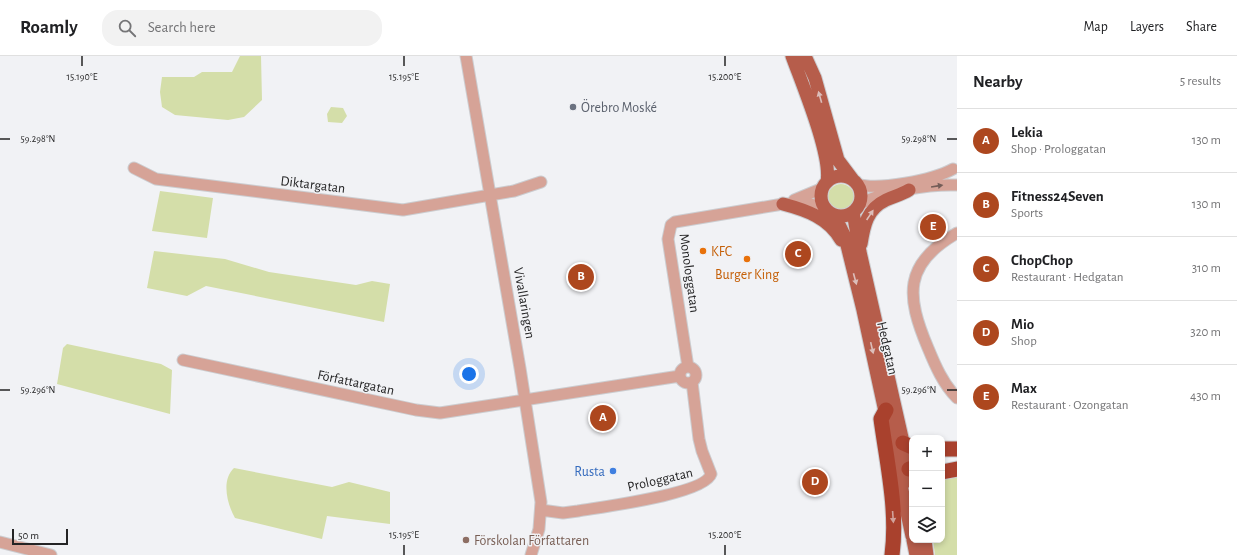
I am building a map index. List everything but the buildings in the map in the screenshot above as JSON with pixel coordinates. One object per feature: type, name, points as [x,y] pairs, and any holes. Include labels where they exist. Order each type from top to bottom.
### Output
[{"type":"highway","points":[[886,410],[881,419],[894,534],[892,555]]},
{"type":"highway","points":[[945,449],[957,449]]},
{"type":"highway","points":[[945,461],[957,460]]},
{"type":"highway","points":[[945,471],[957,469]]},
{"type":"main road","points":[[792,56],[822,145],[828,174],[821,198],[824,208],[835,216],[842,217],[856,209],[861,194],[855,182],[838,160],[815,78],[805,56]]},
{"type":"main road","points":[[825,185],[839,176],[855,182]]},
{"type":"main road","points":[[783,204],[818,216],[854,252],[867,216],[882,202],[900,196],[909,190]]},
{"type":"main road","name":"Hedgatan","points":[[856,209],[854,252],[886,410],[908,472]]},
{"type":"main road","name":"Hedgatan","points":[[835,216],[854,252],[908,445],[910,507]]},
{"type":"main road","points":[[914,543],[916,555]]},
{"type":"main road","points":[[925,543],[927,555]]},
{"type":"street","name":"Vivallaringen","points":[[466,56],[491,194],[541,502],[539,529],[531,555]]},
{"type":"street","points":[[855,182],[866,187],[885,186],[932,177],[955,166]]},
{"type":"street","points":[[856,209],[875,196],[957,184],[953,177],[955,166]]},
{"type":"street","name":"Diktargatan","points":[[134,168],[156,179],[403,210],[514,191],[541,182]]},
{"type":"street","name":"Monologgatan","points":[[783,204],[825,185]]},
{"type":"street","name":"Monologgatan","points":[[688,367],[668,239],[670,227],[675,222],[783,204],[807,203],[824,208]]},
{"type":"street","points":[[957,233],[930,252],[920,264],[914,282],[912,297],[914,311],[930,351],[947,386],[957,398]]},
{"type":"street","name":"Författargatan","points":[[183,360],[431,412],[440,413],[525,400]]},
{"type":"street","points":[[688,367],[693,368],[696,373],[696,378],[692,382],[684,382],[680,376],[682,370],[688,367]]},
{"type":"street","points":[[525,400],[680,376]]},
{"type":"street","name":"Prologgatan","points":[[541,510],[563,513],[578,511],[680,492],[701,485],[708,480],[712,474],[700,442],[692,382]]},
{"type":"street","points":[[0,542],[51,555]]},
{"type":"green space","points":[[240,56],[261,56],[262,100],[244,117],[228,120],[175,115],[162,107],[160,92],[162,77],[194,77],[202,72],[232,72]]},
{"type":"green space","points":[[331,107],[343,108],[347,116],[342,123],[328,122],[327,114]]},
{"type":"green space","points":[[841,184],[850,188],[854,197],[850,206],[841,210],[832,206],[828,197],[832,188]]},
{"type":"green space","points":[[160,191],[213,198],[207,238],[152,231]]},
{"type":"green space","points":[[154,251],[225,259],[269,272],[356,285],[372,281],[390,284],[384,322],[206,286],[187,296],[147,288]]},
{"type":"green space","points":[[67,344],[161,364],[172,370],[170,414],[57,384],[63,348]]},
{"type":"green space","points":[[234,468],[332,487],[349,482],[390,492],[390,524],[327,516],[322,539],[235,518],[228,499],[226,485],[230,473]]},
{"type":"green space","points":[[957,475],[957,555],[935,555],[933,543],[945,543],[945,477]]},
{"type":"place","name":"Örebro Moské","points":[[573,107]]},
{"type":"place","name":"Max","points":[[933,227]]},
{"type":"place","name":"KFC","points":[[703,251]]},
{"type":"place","name":"ChopChop","points":[[798,254]]},
{"type":"place","name":"Burger King","points":[[747,259]]},
{"type":"place","name":"Fitness24Seven","points":[[581,277]]},
{"type":"place","name":"Lekia","points":[[603,418]]},
{"type":"place","name":"Rusta","points":[[613,471]]},
{"type":"place","name":"Mio","points":[[815,482]]},
{"type":"place","name":"Förskolan Författaren","points":[[466,540]]}]
